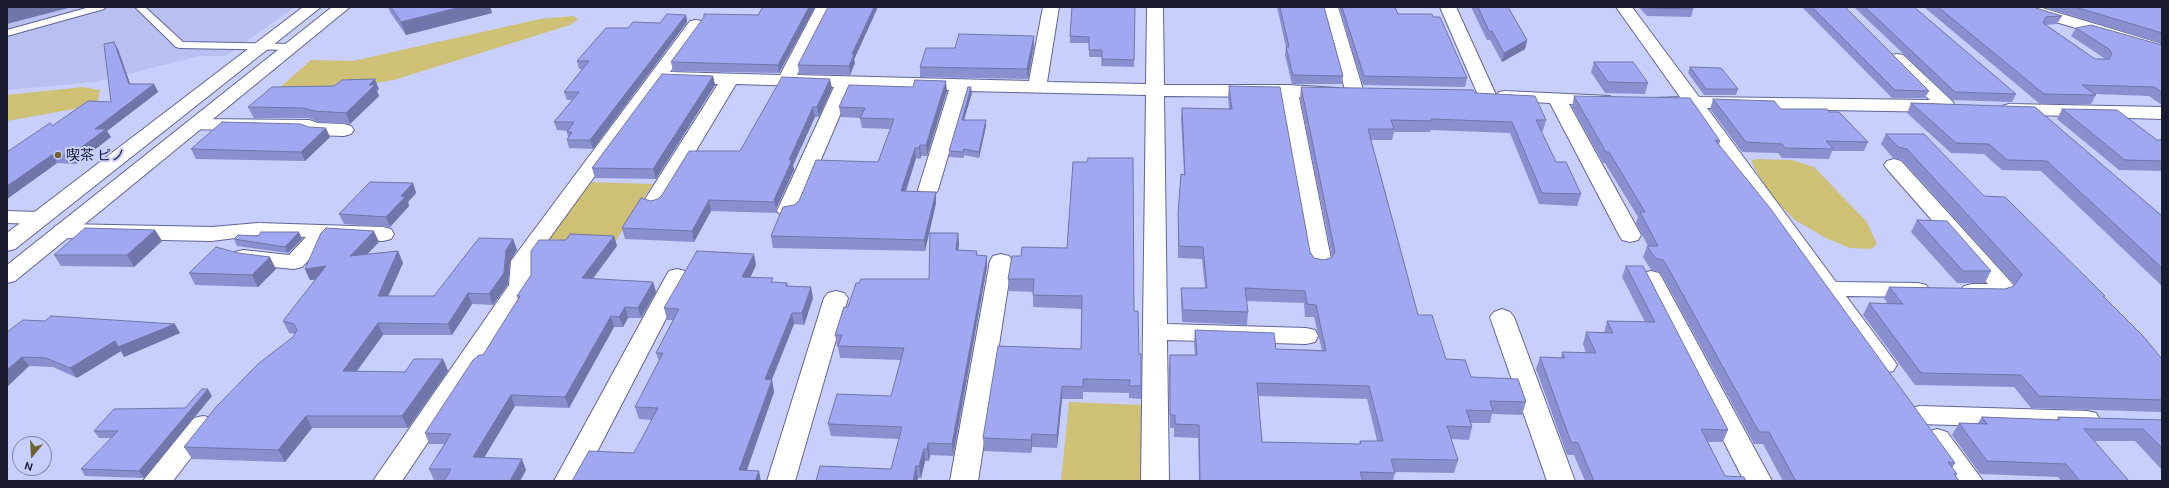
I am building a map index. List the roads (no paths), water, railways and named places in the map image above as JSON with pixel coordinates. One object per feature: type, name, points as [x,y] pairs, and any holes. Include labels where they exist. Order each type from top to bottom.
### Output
[{"type":"street","points":[[7,244],[313,7]]},
{"type":"street","points":[[7,276],[342,7]]},
{"type":"street","points":[[786,80],[824,7]]},
{"type":"street","points":[[1036,87],[1051,7]]},
{"type":"street","points":[[1155,7],[1155,481]]},
{"type":"street","points":[[657,77],[1155,90],[1288,90],[1362,93],[1330,7]]},
{"type":"street","points":[[1448,7],[1479,95],[1618,101]]},
{"type":"street","points":[[1624,7],[1969,481]]},
{"type":"street","points":[[2022,7],[2162,49]]},
{"type":"street","points":[[386,481],[521,285],[522,260],[696,25]]},
{"type":"street","points":[[2048,31],[2096,29]]},
{"type":"street","points":[[1648,102],[1953,107],[1883,46]]},
{"type":"street","points":[[653,204],[730,79]]},
{"type":"street","points":[[788,211],[846,82]]},
{"type":"street","points":[[928,190],[960,85]]},
{"type":"street","points":[[1288,90],[1321,264]]},
{"type":"street","points":[[2017,96],[2059,132]]},
{"type":"street","points":[[1557,99],[1630,235]]},
{"type":"street","points":[[1990,109],[2162,113]]},
{"type":"street","points":[[196,125],[309,126],[313,129],[344,130]]},
{"type":"street","points":[[1829,289],[1998,292],[2002,286],[1894,165]]},
{"type":"street","points":[[7,217],[40,218]]},
{"type":"street","points":[[63,231],[212,234],[258,229],[383,234]]},
{"type":"street","points":[[212,234],[224,251],[245,258],[294,262],[325,231]]},
{"type":"street","points":[[964,481],[1002,261]]},
{"type":"street","points":[[568,481],[677,276]]},
{"type":"street","points":[[1651,278],[1758,481]]},
{"type":"street","points":[[780,481],[836,298]]},
{"type":"street","points":[[1502,317],[1561,481]]},
{"type":"street","points":[[1156,332],[1306,336]]},
{"type":"street","points":[[1908,398],[2107,421]]},
{"type":"street","points":[[157,481],[218,406]]},
{"type":"lane","points":[[7,32],[101,7]]},
{"type":"lane","points":[[140,7],[180,45],[292,47]]},
{"type":"place","name":"喫茶 ピノ","points":[[58,155]]}]
